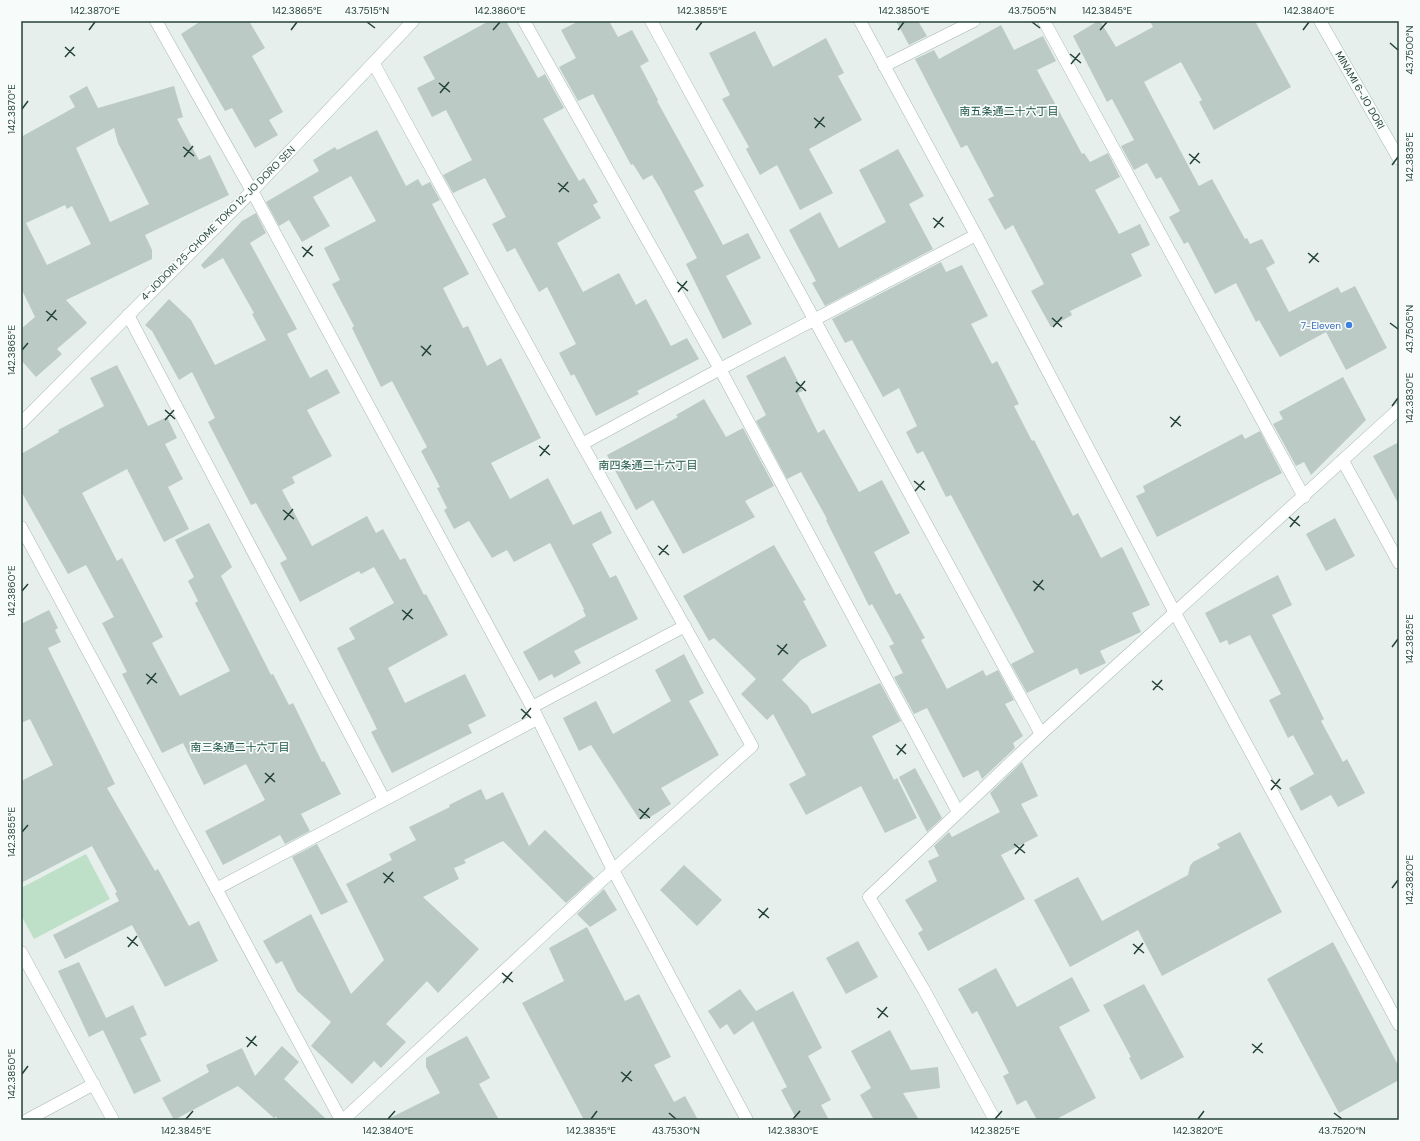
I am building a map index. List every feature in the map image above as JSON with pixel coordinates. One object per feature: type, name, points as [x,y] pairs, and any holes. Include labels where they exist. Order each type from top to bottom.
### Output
[{"type":"street","points":[[156,21],[252,191],[532,707],[613,870],[747,1120]]},
{"type":"street","name":"4-JODORI 25-CHOME TOKO 12-JO DORO SEN","points":[[21,423],[252,191],[374,64],[413,21]]},
{"type":"street","points":[[524,21],[720,369],[958,812]]},
{"type":"street","points":[[651,21],[1041,734]]},
{"type":"street","points":[[860,21],[976,235],[1175,613],[1399,1025]]},
{"type":"street","points":[[884,66],[974,21]]},
{"type":"street","points":[[1044,21],[1304,497]]},
{"type":"street","name":"MINAMI 6-JO DORI","points":[[1320,21],[1399,159]]},
{"type":"street","points":[[21,527],[342,1120],[613,870],[752,746],[582,444],[374,64]]},
{"type":"street","points":[[582,444],[814,319],[976,235]]},
{"type":"street","points":[[128,315],[384,799]]},
{"type":"street","points":[[994,1120],[924,990],[869,897],[1041,734],[1304,497],[1399,409]]},
{"type":"street","points":[[1343,461],[1399,563]]},
{"type":"street","points":[[532,707],[685,626]]},
{"type":"street","points":[[216,889],[537,719]]},
{"type":"street","points":[[21,952],[113,1120]]},
{"type":"street","points":[[27,1120],[94,1084]]},
{"type":"green space","points":[[86,854],[110,899],[34,939],[21,915],[21,888]]},
{"type":"building","points":[[201,21],[249,21],[265,48],[252,56],[283,112],[269,120],[278,135],[255,148],[232,108],[225,111],[181,34]]},
{"type":"building","points":[[489,21],[506,21],[538,78],[545,74],[564,108],[543,119],[579,181],[584,178],[598,202],[593,205],[601,218],[557,243],[583,292],[619,273],[636,305],[646,299],[671,346],[687,338],[699,359],[637,391],[639,394],[596,416],[574,374],[571,376],[559,353],[576,344],[547,287],[539,292],[515,248],[507,252],[492,224],[506,217],[485,178],[453,193],[443,175],[472,160],[446,110],[432,117],[417,88],[435,79],[423,57]]},
{"type":"building","points":[[579,21],[609,21],[618,37],[632,30],[649,61],[640,66],[658,100],[657,101],[704,186],[694,191],[723,245],[748,233],[761,258],[726,276],[752,324],[723,339],[686,264],[697,258],[660,188],[652,175],[643,180],[633,164],[631,165],[593,94],[578,101],[559,67],[576,58],[561,30]]},
{"type":"building","points":[[896,21],[918,21],[927,36],[909,45]]},
{"type":"building","points":[[1100,21],[1116,47],[1153,27],[1150,21],[1255,21],[1291,87],[1214,130],[1199,102],[1202,100],[1181,62],[1144,82],[1199,186],[1212,179],[1245,239],[1247,238],[1250,244],[1262,239],[1275,263],[1266,268],[1289,312],[1338,287],[1341,293],[1355,286],[1387,348],[1346,370],[1326,332],[1280,357],[1259,320],[1256,322],[1236,283],[1215,294],[1188,242],[1184,244],[1169,217],[1180,211],[1161,177],[1156,179],[1147,163],[1134,170],[1121,146],[1134,140],[1112,99],[1107,102],[1073,36]]},
{"type":"building","points":[[1001,25],[1014,50],[1043,36],[1056,61],[1037,70],[1082,154],[1084,153],[1090,162],[1108,153],[1120,177],[1095,190],[1119,234],[1140,224],[1150,245],[1131,254],[1142,276],[1070,311],[1072,315],[1051,327],[1031,291],[1044,284],[1013,225],[1005,230],[988,199],[994,196],[967,145],[961,148],[915,59],[934,50],[939,59]]},
{"type":"building","points":[[755,31],[773,67],[826,38],[844,73],[838,76],[862,120],[809,149],[833,193],[800,210],[777,165],[760,175],[746,149],[749,147],[722,99],[730,95],[709,53]]},
{"type":"building","points":[[87,86],[98,108],[174,86],[183,117],[177,119],[199,160],[210,155],[229,195],[145,235],[152,250],[152,259],[66,300],[87,323],[57,349],[62,354],[36,377],[21,360],[21,329],[35,317],[21,288],[21,137],[75,107],[69,96]],"holes":[[[114,128],[118,143],[149,204],[110,222],[76,148]],[[65,205],[67,209],[72,206],[91,244],[47,265],[26,223]]]},
{"type":"building","points":[[377,130],[406,186],[418,179],[422,186],[430,182],[440,200],[432,204],[469,274],[443,288],[463,328],[468,326],[487,366],[501,358],[541,438],[491,463],[510,499],[548,478],[573,525],[601,511],[612,533],[592,544],[610,578],[616,575],[638,619],[574,651],[581,663],[554,678],[552,674],[539,681],[523,652],[586,616],[583,610],[584,609],[550,543],[514,562],[507,550],[492,558],[469,521],[454,529],[444,510],[447,508],[437,488],[440,487],[421,451],[427,447],[392,381],[381,387],[352,328],[354,326],[332,284],[340,280],[324,248],[376,221],[351,176],[313,197],[330,226],[302,242],[289,220],[279,226],[266,202],[319,171],[313,160],[335,147],[337,150]]},
{"type":"building","points":[[898,149],[924,196],[909,204],[933,249],[825,306],[812,283],[816,281],[789,230],[820,212],[839,248],[886,222],[859,170]]},
{"type":"building","points":[[256,213],[266,233],[250,243],[297,329],[287,334],[310,378],[327,369],[340,393],[307,410],[332,456],[292,477],[295,483],[282,490],[312,546],[367,516],[376,533],[383,529],[400,560],[405,558],[424,595],[426,594],[448,635],[388,668],[405,703],[465,674],[486,716],[468,725],[472,733],[392,773],[371,732],[377,729],[337,648],[355,639],[349,628],[394,603],[374,567],[361,574],[359,571],[300,602],[280,563],[287,559],[256,503],[251,505],[208,422],[215,418],[192,372],[179,380],[152,331],[145,325],[169,299],[191,320],[215,365],[266,340],[252,314],[254,313],[223,258],[204,269],[201,265],[242,221]]},
{"type":"building","points":[[941,262],[946,272],[962,265],[988,316],[971,324],[992,364],[997,361],[1019,404],[1014,406],[1032,441],[1034,440],[1073,516],[1078,513],[1101,558],[1122,547],[1150,605],[1132,613],[1141,632],[1100,651],[1106,663],[1080,675],[1077,668],[1027,693],[1011,664],[1034,652],[951,495],[946,497],[923,451],[917,454],[906,432],[917,426],[899,388],[883,397],[852,340],[845,343],[832,319]]},
{"type":"building","points":[[785,356],[803,391],[798,393],[818,433],[824,429],[859,492],[882,480],[910,533],[874,552],[896,595],[900,593],[925,638],[921,640],[947,689],[983,670],[986,676],[998,670],[1014,700],[1005,704],[1023,736],[1013,743],[1015,748],[982,779],[978,770],[963,778],[927,708],[914,714],[894,677],[903,673],[889,646],[894,644],[872,604],[869,606],[826,520],[827,519],[801,472],[787,479],[756,421],[766,415],[746,376]]},
{"type":"building","points":[[117,365],[148,426],[167,417],[177,438],[165,444],[183,479],[168,487],[189,529],[164,542],[127,469],[82,493],[117,561],[122,558],[163,637],[152,643],[180,696],[230,671],[195,603],[198,601],[188,581],[194,577],[175,540],[209,523],[232,567],[221,576],[271,675],[273,674],[289,705],[293,703],[322,762],[324,761],[341,794],[301,814],[310,831],[285,844],[280,835],[223,865],[205,831],[265,800],[246,764],[204,785],[183,743],[162,753],[122,674],[127,672],[102,623],[114,617],[86,565],[68,574],[21,491],[21,454],[59,432],[58,430],[104,406],[90,378]]},
{"type":"building","points":[[1343,377],[1366,420],[1311,475],[1304,462],[1296,466],[1273,424],[1283,419],[1279,412]]},
{"type":"building","points":[[704,399],[726,437],[743,428],[774,486],[745,501],[755,517],[683,554],[653,500],[636,510],[607,455],[678,417],[676,415]]},
{"type":"building","points":[[1260,431],[1282,473],[1157,537],[1136,496],[1145,492],[1143,486],[1242,434],[1245,439]]},
{"type":"building","points":[[1399,442],[1399,505],[1373,456]]},
{"type":"building","points":[[1335,518],[1355,556],[1326,571],[1306,534]]},
{"type":"building","points":[[774,545],[806,600],[803,601],[827,646],[801,660],[782,680],[808,706],[812,714],[880,683],[901,721],[872,736],[894,780],[897,778],[917,818],[885,833],[861,786],[806,815],[789,784],[806,775],[773,714],[767,720],[741,694],[756,679],[714,638],[709,641],[683,596]]},
{"type":"building","points":[[1278,575],[1292,605],[1272,615],[1324,719],[1321,721],[1343,762],[1347,759],[1365,793],[1338,807],[1331,795],[1301,811],[1289,788],[1314,774],[1293,735],[1288,738],[1269,700],[1281,694],[1250,635],[1229,645],[1227,640],[1220,643],[1205,613]]},
{"type":"building","points":[[49,610],[58,628],[55,630],[61,642],[48,648],[115,784],[107,788],[155,871],[158,869],[189,926],[199,921],[218,961],[165,987],[132,925],[65,959],[53,935],[119,901],[115,893],[117,892],[92,846],[21,883],[21,781],[53,765],[30,719],[21,723],[21,624]]},
{"type":"building","points":[[684,654],[704,693],[689,701],[719,755],[661,788],[671,804],[647,819],[639,819],[591,745],[579,751],[563,718],[596,701],[613,734],[671,701],[655,670]]},
{"type":"building","points":[[1022,762],[1038,796],[1021,804],[1038,836],[1001,855],[1025,899],[928,951],[918,933],[923,930],[905,900],[937,881],[928,861],[939,856],[934,846],[949,832],[952,837],[1000,812],[990,793]]},
{"type":"building","points":[[915,768],[942,818],[927,832],[899,777]]},
{"type":"building","points":[[481,789],[486,800],[503,792],[529,846],[545,830],[594,878],[566,903],[503,841],[464,860],[466,863],[454,868],[459,879],[423,897],[479,949],[438,993],[427,981],[386,1024],[406,1042],[381,1068],[374,1061],[352,1084],[311,1046],[331,1022],[297,991],[282,961],[276,964],[263,941],[311,914],[351,994],[384,960],[346,884],[392,860],[389,854],[416,840],[409,827],[450,807],[449,805]]},
{"type":"building","points":[[1240,832],[1282,912],[1162,976],[1138,930],[1070,967],[1034,900],[1078,877],[1102,921],[1188,875],[1190,866],[1193,862],[1220,848],[1217,844]]},
{"type":"building","points":[[317,844],[348,902],[321,915],[292,857]]},
{"type":"building","points":[[684,865],[722,900],[697,926],[660,890]]},
{"type":"building","points":[[604,889],[617,910],[590,927],[577,914]]},
{"type":"building","points":[[587,927],[625,1001],[639,994],[671,1057],[654,1065],[674,1102],[685,1096],[698,1120],[584,1120],[522,1003],[564,981],[549,948]]},
{"type":"building","points":[[858,941],[878,977],[846,994],[826,958]]},
{"type":"building","points":[[1333,942],[1399,1067],[1399,1080],[1339,1113],[1267,979]]},
{"type":"building","points":[[79,962],[106,1018],[133,1005],[147,1035],[140,1038],[161,1081],[134,1094],[103,1030],[89,1037],[58,971]]},
{"type":"building","points":[[996,968],[1017,1007],[1072,977],[1090,1011],[1059,1027],[1096,1098],[1055,1120],[1037,1120],[1026,1100],[1017,1105],[1003,1076],[1009,1073],[977,1011],[972,1014],[958,989]]},
{"type":"building","points":[[1144,984],[1184,1057],[1141,1080],[1129,1058],[1131,1057],[1103,1005]]},
{"type":"building","points":[[740,989],[756,1011],[793,991],[822,1048],[808,1056],[831,1100],[821,1105],[829,1120],[797,1120],[781,1090],[787,1087],[753,1021],[734,1035],[727,1024],[720,1029],[708,1011]]},
{"type":"building","points":[[890,1030],[911,1070],[938,1067],[940,1088],[903,1093],[919,1120],[874,1120],[860,1095],[871,1088],[851,1051]]},
{"type":"building","points":[[467,1036],[490,1078],[479,1084],[499,1120],[386,1120],[440,1093],[426,1067],[426,1058]]},
{"type":"building","points":[[282,1046],[299,1062],[284,1079],[327,1120],[279,1120],[275,1116],[275,1119],[238,1086],[174,1120],[162,1098],[209,1072],[206,1065],[242,1048],[255,1076]]},
{"type":"place","name":"7-Eleven","points":[[1349,325]]},
{"type":"district","name":"南五条通二十六丁目","points":[[1009,111]]},
{"type":"district","name":"南四条通二十六丁目","points":[[648,465]]},
{"type":"district","name":"南三条通二十六丁目","points":[[240,747]]}]
